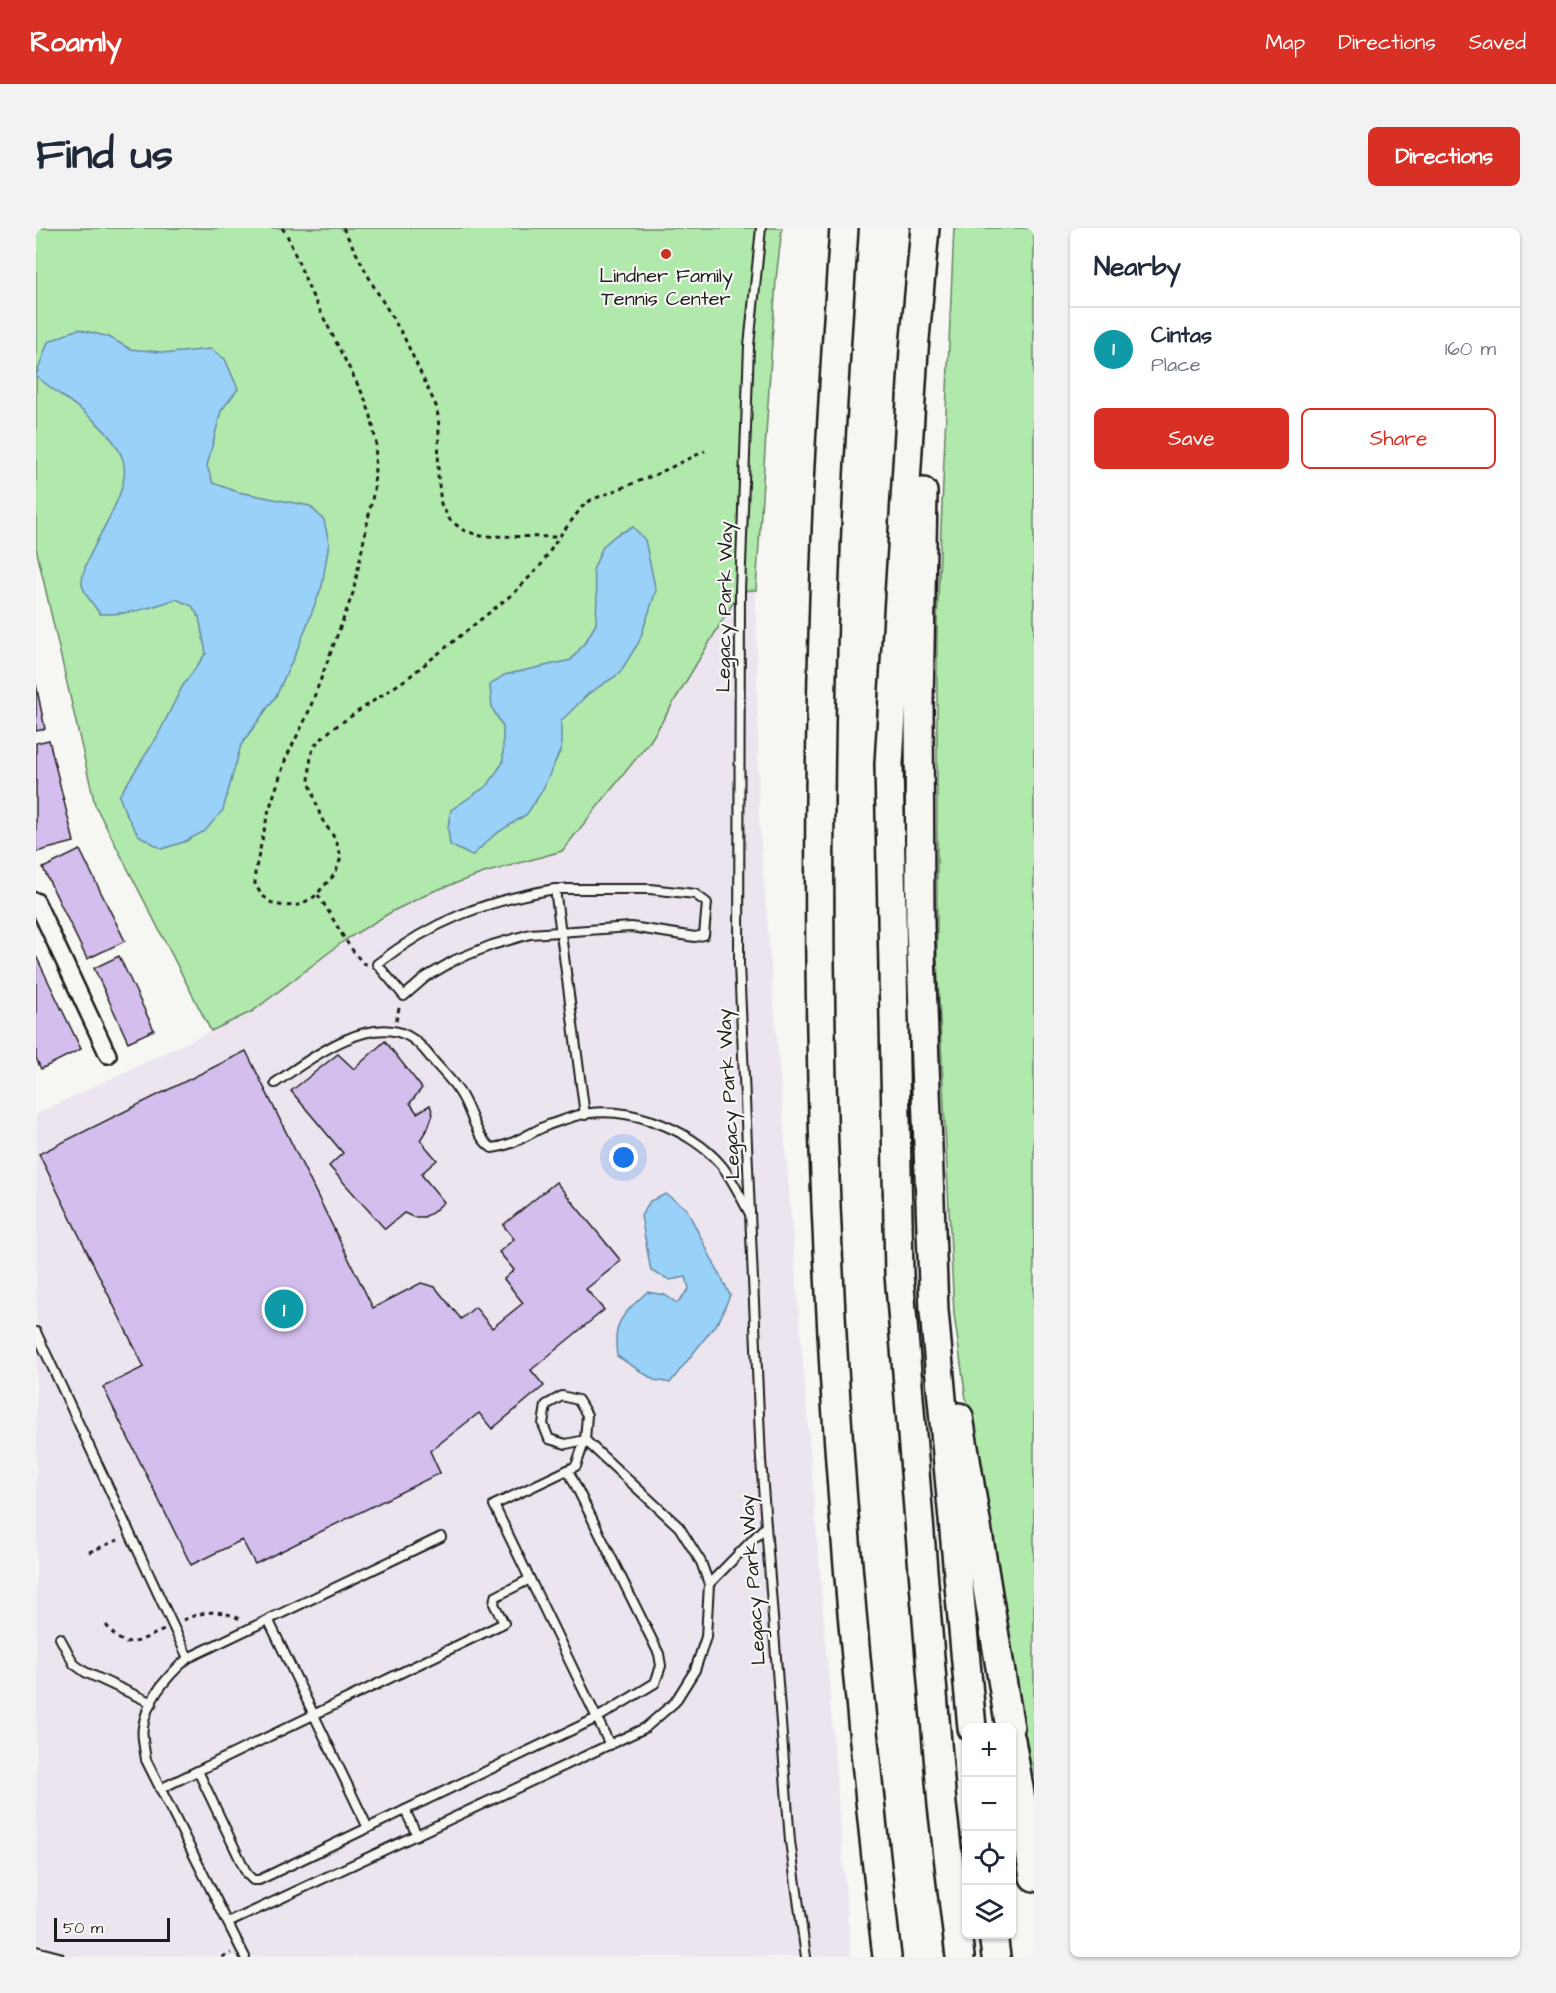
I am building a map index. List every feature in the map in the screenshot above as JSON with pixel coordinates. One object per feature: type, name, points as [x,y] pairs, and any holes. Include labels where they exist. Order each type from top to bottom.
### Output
[{"type":"highway","points":[[844,228],[831,436],[822,691],[820,865],[822,1086],[828,1271],[837,1422],[867,1780],[888,1957]]},
{"type":"highway","points":[[925,228],[910,422],[889,764],[899,1274],[942,1805],[960,1957]]},
{"type":"highway","points":[[910,422],[923,482],[919,701],[920,926],[934,1311],[972,1723]]},
{"type":"highway","points":[[934,1311],[950,1363],[1009,1723]]},
{"type":"highway","points":[[1016,1770],[1034,1877]]},
{"type":"highway","points":[[994,1939],[996,1957]]},
{"type":"street","points":[[36,903],[108,1055]]},
{"type":"lane","name":"Legacy Park Way","points":[[761,228],[749,346],[740,602],[739,964],[761,1460],[790,1841],[806,1957]]},
{"type":"lane","points":[[555,889],[585,1115]]},
{"type":"lane","points":[[555,889],[650,889],[695,894],[707,903],[704,935],[695,937],[631,927],[530,934],[492,945],[455,960],[426,977],[405,996],[377,964],[403,944],[438,924],[478,907],[512,897],[555,889]]},
{"type":"lane","points":[[275,1083],[324,1049],[353,1036],[378,1031],[399,1032],[415,1041],[448,1077],[461,1094],[484,1143],[492,1148],[507,1147],[546,1126],[585,1115],[603,1112],[628,1114],[683,1134],[705,1149],[722,1167],[750,1215]]},
{"type":"lane","points":[[36,1332],[188,1658]]},
{"type":"lane","points":[[585,1440],[566,1444],[549,1439],[543,1424],[546,1405],[562,1396],[578,1400],[587,1415],[585,1440],[576,1466],[494,1505],[610,1745]]},
{"type":"lane","points":[[228,1923],[645,1728],[675,1702],[695,1670],[706,1637],[709,1584],[701,1562],[679,1527],[585,1440]]},
{"type":"lane","points":[[198,1770],[247,1874],[253,1880],[259,1880],[597,1718],[655,1683],[661,1666],[659,1654],[568,1470]]},
{"type":"lane","points":[[709,1584],[766,1526]]},
{"type":"lane","points":[[245,1957],[146,1760],[143,1728],[152,1703],[171,1672],[188,1658],[441,1537]]},
{"type":"lane","points":[[160,1789],[504,1623],[494,1604],[495,1597],[530,1579]]},
{"type":"lane","points":[[269,1621],[368,1828]]},
{"type":"lane","points":[[60,1638],[74,1664],[85,1672],[152,1703]]},
{"type":"lane","points":[[405,1810],[417,1835]]},
{"type":"lane","points":[[36,1951],[59,1957]]},
{"type":"path","points":[[282,228],[312,295],[364,397],[371,416],[376,442],[374,490],[353,593],[307,716],[286,758],[268,813],[255,872],[255,885],[273,904],[299,905],[317,894],[336,874],[341,857],[336,840],[321,818],[309,781],[311,754],[315,745],[332,729],[409,677],[515,592],[541,565],[582,507],[591,500],[657,474],[705,451]]},
{"type":"path","points":[[343,228],[404,338],[438,408],[438,476],[441,504],[450,520],[463,530],[481,536],[559,537]]},
{"type":"path","points":[[317,894],[333,917],[349,949],[364,964],[377,964]]},
{"type":"path","points":[[396,1026],[399,1005],[405,996]]},
{"type":"path","points":[[89,1552],[121,1538]]},
{"type":"path","points":[[182,1621],[208,1612],[226,1612],[256,1627]]},
{"type":"path","points":[[106,1625],[116,1637],[126,1643],[139,1641],[165,1629]]},
{"type":"shaded area","points":[[756,590],[759,819],[851,1957],[36,1957],[36,1114],[253,1011],[345,940],[393,911],[434,891],[484,873],[562,851],[651,740],[740,591]]},
{"type":"green space","points":[[36,228],[782,228],[776,279],[756,590],[740,591],[651,740],[562,851],[484,873],[434,891],[393,911],[345,940],[253,1011],[211,1031],[95,805],[36,548]]},
{"type":"green space","points":[[954,228],[1034,228],[1034,1833],[999,1634],[954,1314],[937,958],[937,621]]},
{"type":"water","points":[[78,329],[109,337],[130,349],[171,353],[211,349],[225,359],[238,389],[221,411],[207,466],[213,483],[238,492],[310,506],[324,520],[329,543],[322,586],[299,646],[276,696],[241,745],[223,810],[205,831],[184,842],[162,849],[138,835],[119,796],[157,737],[182,687],[206,653],[199,617],[192,606],[176,599],[139,610],[100,614],[84,590],[82,582],[85,568],[118,498],[125,469],[122,457],[107,433],[84,412],[36,376],[48,342]]},
{"type":"water","points":[[633,527],[645,540],[656,591],[639,642],[619,674],[589,693],[561,721],[561,749],[542,791],[527,814],[494,835],[472,856],[450,845],[448,828],[451,810],[488,785],[503,762],[503,727],[492,708],[490,685],[504,675],[571,660],[596,624],[597,594],[593,570],[603,546],[616,535]]},
{"type":"water","points":[[666,1194],[686,1208],[730,1295],[720,1319],[670,1383],[654,1380],[617,1356],[616,1344],[616,1335],[621,1320],[631,1306],[647,1292],[665,1295],[677,1303],[689,1289],[686,1277],[670,1280],[651,1271],[641,1216],[650,1201]]},
{"type":"building","points":[[36,684],[45,729],[36,731]]},
{"type":"building","points":[[49,740],[74,842],[36,852],[36,743]]},
{"type":"building","points":[[80,850],[125,941],[87,959],[43,868]]},
{"type":"building","points":[[36,956],[81,1049],[41,1069],[36,1058]]},
{"type":"building","points":[[119,956],[154,1030],[128,1042],[94,968]]},
{"type":"building","points":[[385,1041],[422,1088],[410,1103],[417,1113],[430,1105],[433,1114],[420,1140],[437,1160],[421,1174],[444,1202],[424,1217],[413,1217],[404,1213],[385,1229],[329,1166],[343,1153],[291,1091],[338,1054],[354,1069]]},
{"type":"building","points":[[246,1051],[373,1308],[421,1283],[435,1287],[461,1319],[475,1307],[492,1328],[523,1303],[504,1279],[514,1270],[499,1252],[514,1239],[503,1225],[556,1182],[621,1261],[586,1289],[604,1310],[531,1370],[544,1386],[492,1429],[479,1413],[430,1451],[440,1473],[255,1564],[242,1540],[191,1565],[103,1387],[144,1367],[39,1154]]},
{"type":"place","name":"Lindner Family Tennis Center","points":[[666,254]]},
{"type":"place","name":"Cintas","points":[[284,1309]]}]
